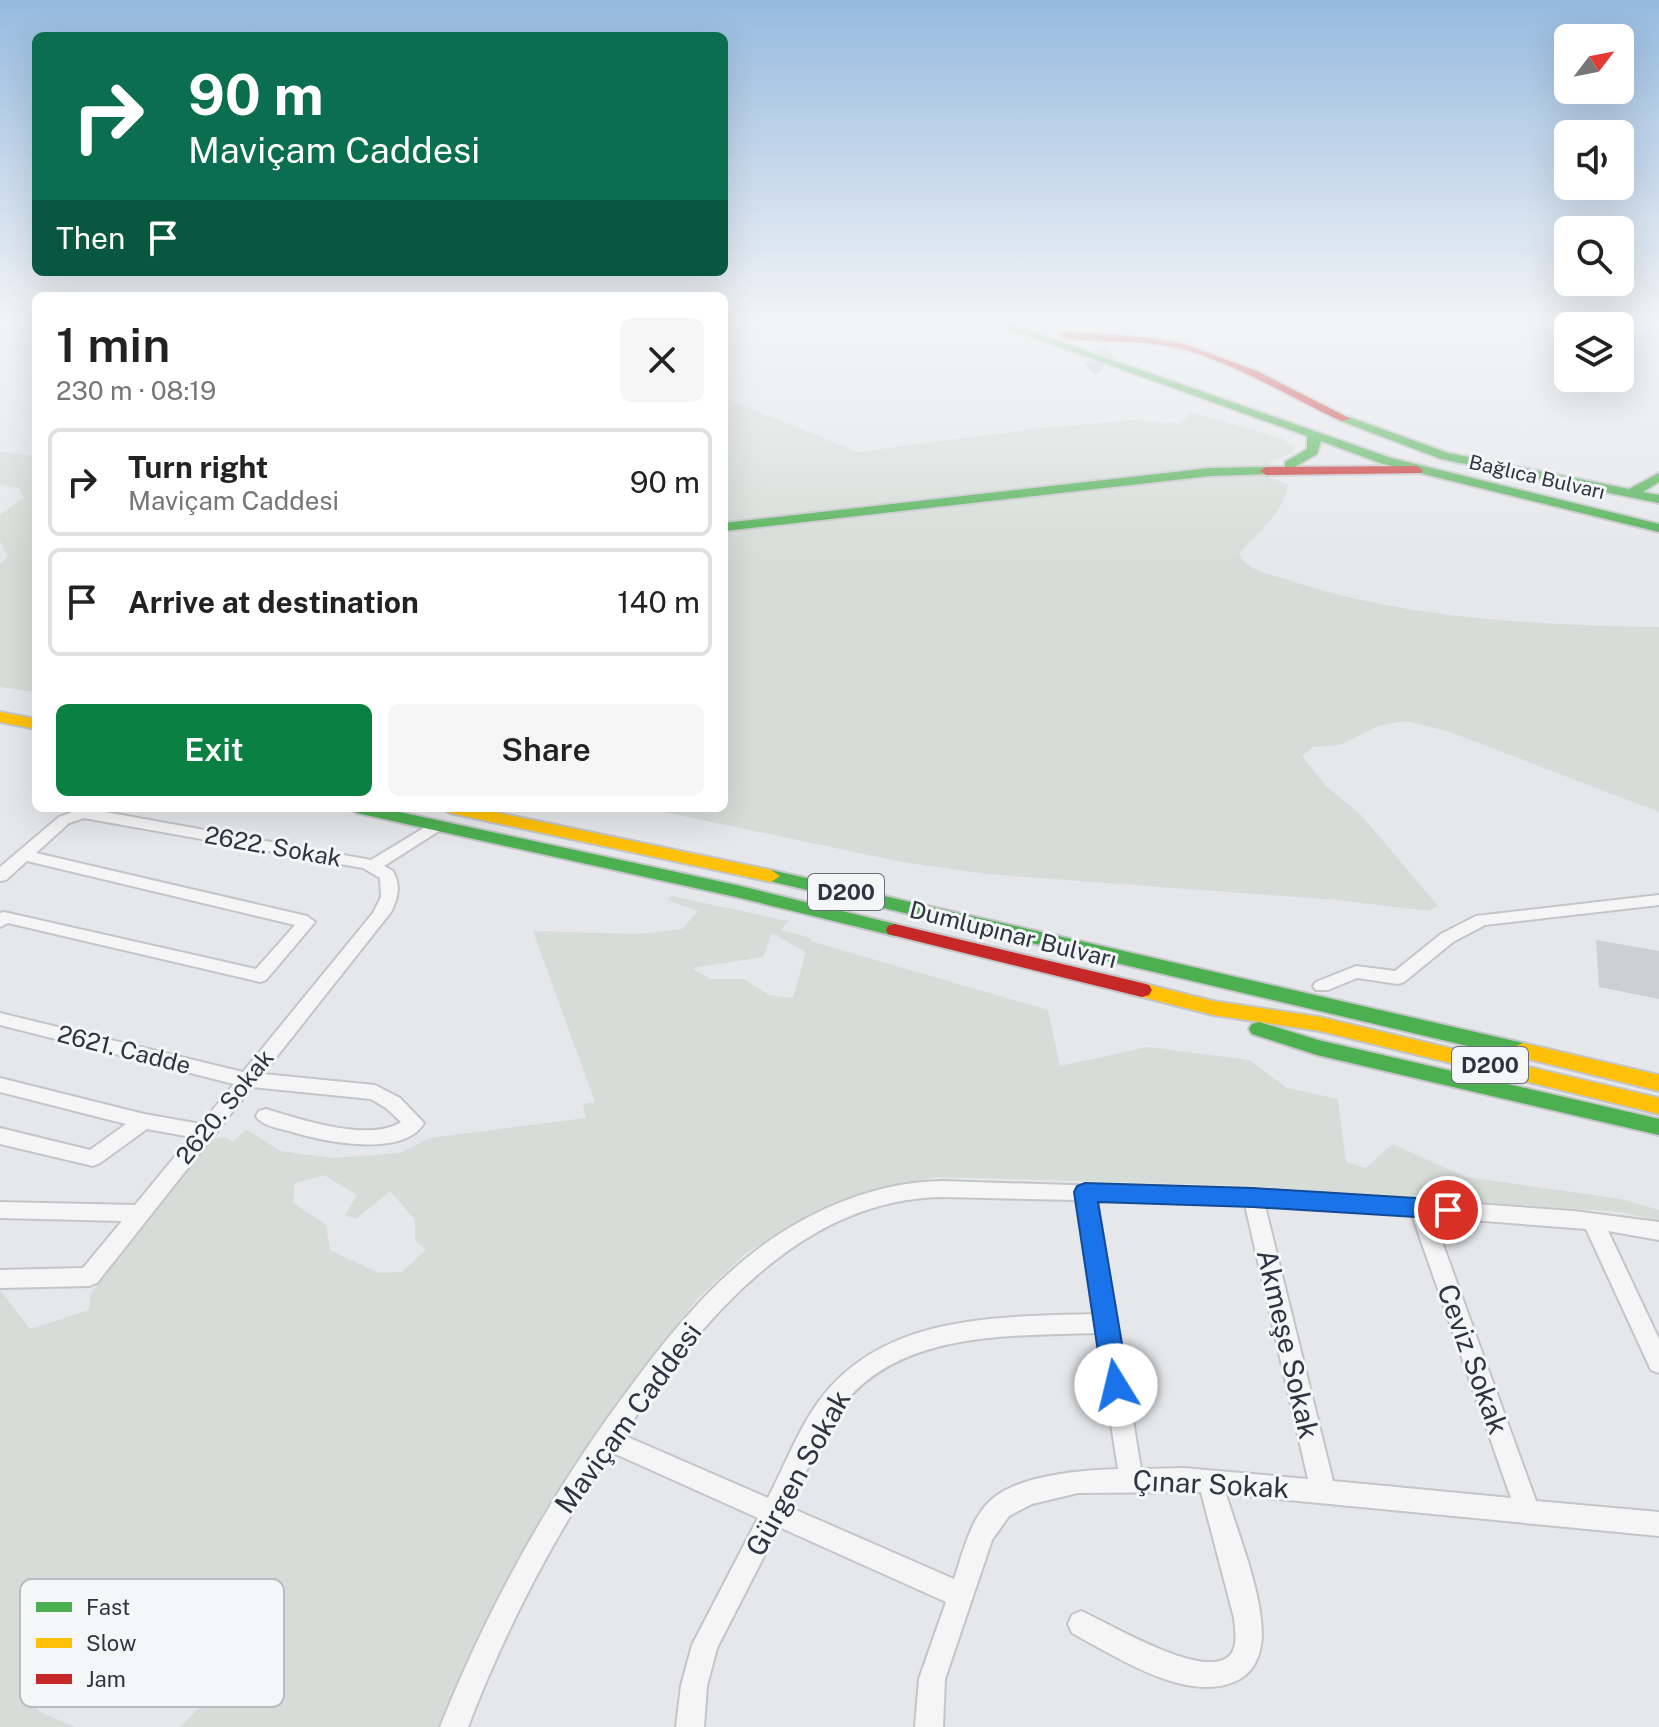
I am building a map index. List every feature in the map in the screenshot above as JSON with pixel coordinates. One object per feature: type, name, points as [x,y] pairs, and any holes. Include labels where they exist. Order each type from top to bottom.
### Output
[{"type":"main road","points":[[1202,404],[1249,419],[1292,428]]},
{"type":"main road","name":"Bağlıca Bulvarı","points":[[1224,404],[1417,470],[1659,528]]},
{"type":"main road","name":"Bağlıca Bulvarı","points":[[1251,404],[1358,442],[1436,465],[1659,503]]},
{"type":"main road","points":[[1293,404],[1436,465]]},
{"type":"main road","points":[[1311,404],[1388,437]]},
{"type":"main road","points":[[1348,429],[1501,469],[1632,493],[1659,503]]},
{"type":"main road","points":[[1289,465],[1313,451],[1315,442],[1312,435]]},
{"type":"main road","points":[[728,524],[1187,468],[1387,461]]},
{"type":"main road","points":[[728,524],[1210,472],[1417,470]]},
{"type":"main road","points":[[1632,493],[1659,477]]},
{"type":"main road","points":[[0,715],[31,723]]},
{"type":"main road","points":[[0,736],[32,741]]},
{"type":"main road","name":"Dumlupınar Bulvarı","points":[[375,812],[736,891],[1213,1008],[1320,1024],[1659,1106]]},
{"type":"main road","name":"Dumlupınar Bulvarı","points":[[470,812],[692,857],[1240,984],[1321,995],[1659,1083]]},
{"type":"main road","points":[[1120,986],[1317,1047],[1659,1127]]},
{"type":"main road","points":[[1321,995],[1659,1067]]},
{"type":"street","name":"2622. Sokak","points":[[24,855],[64,820],[78,813],[373,866]]},
{"type":"street","points":[[373,866],[437,826]]},
{"type":"street","points":[[0,876],[24,855],[307,922],[260,976],[4,917],[0,921]]},
{"type":"street","name":"2620. Sokak","points":[[0,1279],[89,1277],[382,912],[390,895],[389,879],[373,866]]},
{"type":"street","points":[[1321,995],[1356,972],[1398,978],[1427,950],[1459,928],[1482,920],[1659,900]]},
{"type":"street","name":"2621. Cadde","points":[[0,1019],[247,1080],[375,1092],[393,1103],[414,1123],[399,1134],[333,1135],[290,1127],[266,1116]]},
{"type":"street","points":[[0,1085],[144,1121],[205,1132]]},
{"type":"street","points":[[0,1136],[93,1158],[144,1121]]},
{"type":"street","name":"Maviçam Caddesi","points":[[454,1727],[512,1597],[537,1550],[607,1439],[701,1315],[756,1263],[814,1226],[868,1202],[907,1191],[1253,1197],[1593,1221],[1659,1231]]},
{"type":"street","points":[[1085,1192],[1131,1478]]},
{"type":"street","name":"Akmeşe Sokak","points":[[1253,1197],[1323,1492]]},
{"type":"street","name":"Ceviz Sokak","points":[[1419,1207],[1528,1512]]},
{"type":"street","points":[[0,1210],[141,1213]]},
{"type":"street","points":[[1593,1221],[1659,1363]]},
{"type":"street","name":"Gürgen Sokak","points":[[690,1727],[694,1686],[705,1645],[838,1391],[866,1368],[936,1335],[1107,1323]]},
{"type":"street","points":[[607,1439],[960,1595]]},
{"type":"street","name":"Çınar Sokak","points":[[929,1727],[932,1679],[982,1534],[1000,1508],[1028,1493],[1050,1487],[1131,1478],[1210,1482],[1659,1524]]},
{"type":"street","points":[[1081,1624],[1154,1661],[1183,1670],[1221,1674],[1242,1661],[1250,1642],[1248,1618],[1210,1482]]},
{"type":"shaded area","points":[[728,404],[738,404],[858,452],[1040,428],[1134,420],[1181,424],[1190,412],[1283,439],[1294,447],[1292,454],[1274,459],[1260,474],[1288,484],[1286,494],[1269,522],[1239,553],[1246,564],[1265,573],[1330,592],[1423,611],[1517,621],[1659,627],[1659,812],[1450,732],[1405,721],[1378,726],[1340,745],[1313,747],[1302,756],[1326,786],[1361,815],[1438,906],[1429,911],[1337,900],[987,874],[902,862],[664,812],[728,812]]},
{"type":"shaded area","points":[[0,452],[32,456],[32,691],[0,687],[0,564],[8,556],[0,541],[0,515],[24,497],[19,488],[0,485]]},
{"type":"shaded area","points":[[671,896],[788,921],[781,930],[811,938],[810,941],[1048,1010],[1060,1066],[1148,1047],[1249,1060],[1287,1088],[1338,1099],[1346,1162],[1366,1168],[1392,1144],[1466,1177],[1621,1199],[1659,1210],[1659,1221],[1622,1212],[1249,1186],[936,1177],[858,1194],[808,1215],[746,1253],[697,1299],[614,1405],[508,1579],[438,1727],[180,1727],[200,1707],[284,1707],[284,1579],[20,1579],[20,1707],[36,1707],[38,1711],[75,1727],[0,1727],[0,1290],[30,1329],[89,1310],[91,1293],[211,1139],[225,1137],[233,1142],[246,1129],[280,1151],[332,1158],[400,1153],[429,1138],[586,1118],[583,1104],[595,1102],[533,931],[638,934],[682,929],[698,911],[667,900]],"holes":[[[772,933],[806,952],[793,998],[769,995],[744,979],[710,979],[692,968],[763,957]],[[324,1175],[357,1195],[345,1215],[356,1219],[390,1191],[415,1220],[415,1240],[426,1250],[402,1272],[379,1273],[330,1250],[326,1225],[293,1203],[295,1183]]]},
{"type":"building","points":[[1596,940],[1659,951],[1659,999],[1599,987]]},
{"type":"traffic: fast","points":[[1225,404],[1387,461],[1659,528]]},
{"type":"traffic: fast","points":[[1345,419],[1445,456],[1659,499]]},
{"type":"traffic: fast","points":[[1289,465],[1313,451],[1315,442],[1312,435]]},
{"type":"traffic: fast","points":[[728,527],[1210,472],[1266,471]]},
{"type":"traffic: fast","points":[[1632,493],[1659,477]]},
{"type":"traffic: fast","points":[[375,812],[736,891],[895,930]]},
{"type":"traffic: fast","points":[[771,876],[1523,1051]]},
{"type":"traffic: fast","points":[[1259,1029],[1317,1047],[1659,1127]]},
{"type":"traffic: slow","points":[[0,717],[32,723]]},
{"type":"traffic: slow","points":[[469,812],[771,876]]},
{"type":"traffic: slow","points":[[1142,990],[1213,1008],[1320,1024],[1659,1106]]},
{"type":"traffic: slow","points":[[1523,1051],[1659,1083]]},
{"type":"traffic: jam","points":[[1314,404],[1345,419]]},
{"type":"traffic: jam","points":[[1266,471],[1417,470]]},
{"type":"traffic: jam","points":[[895,930],[1142,990]]},
{"type":"route","points":[[1116,1385],[1085,1192],[1253,1197],[1448,1210]]}]
